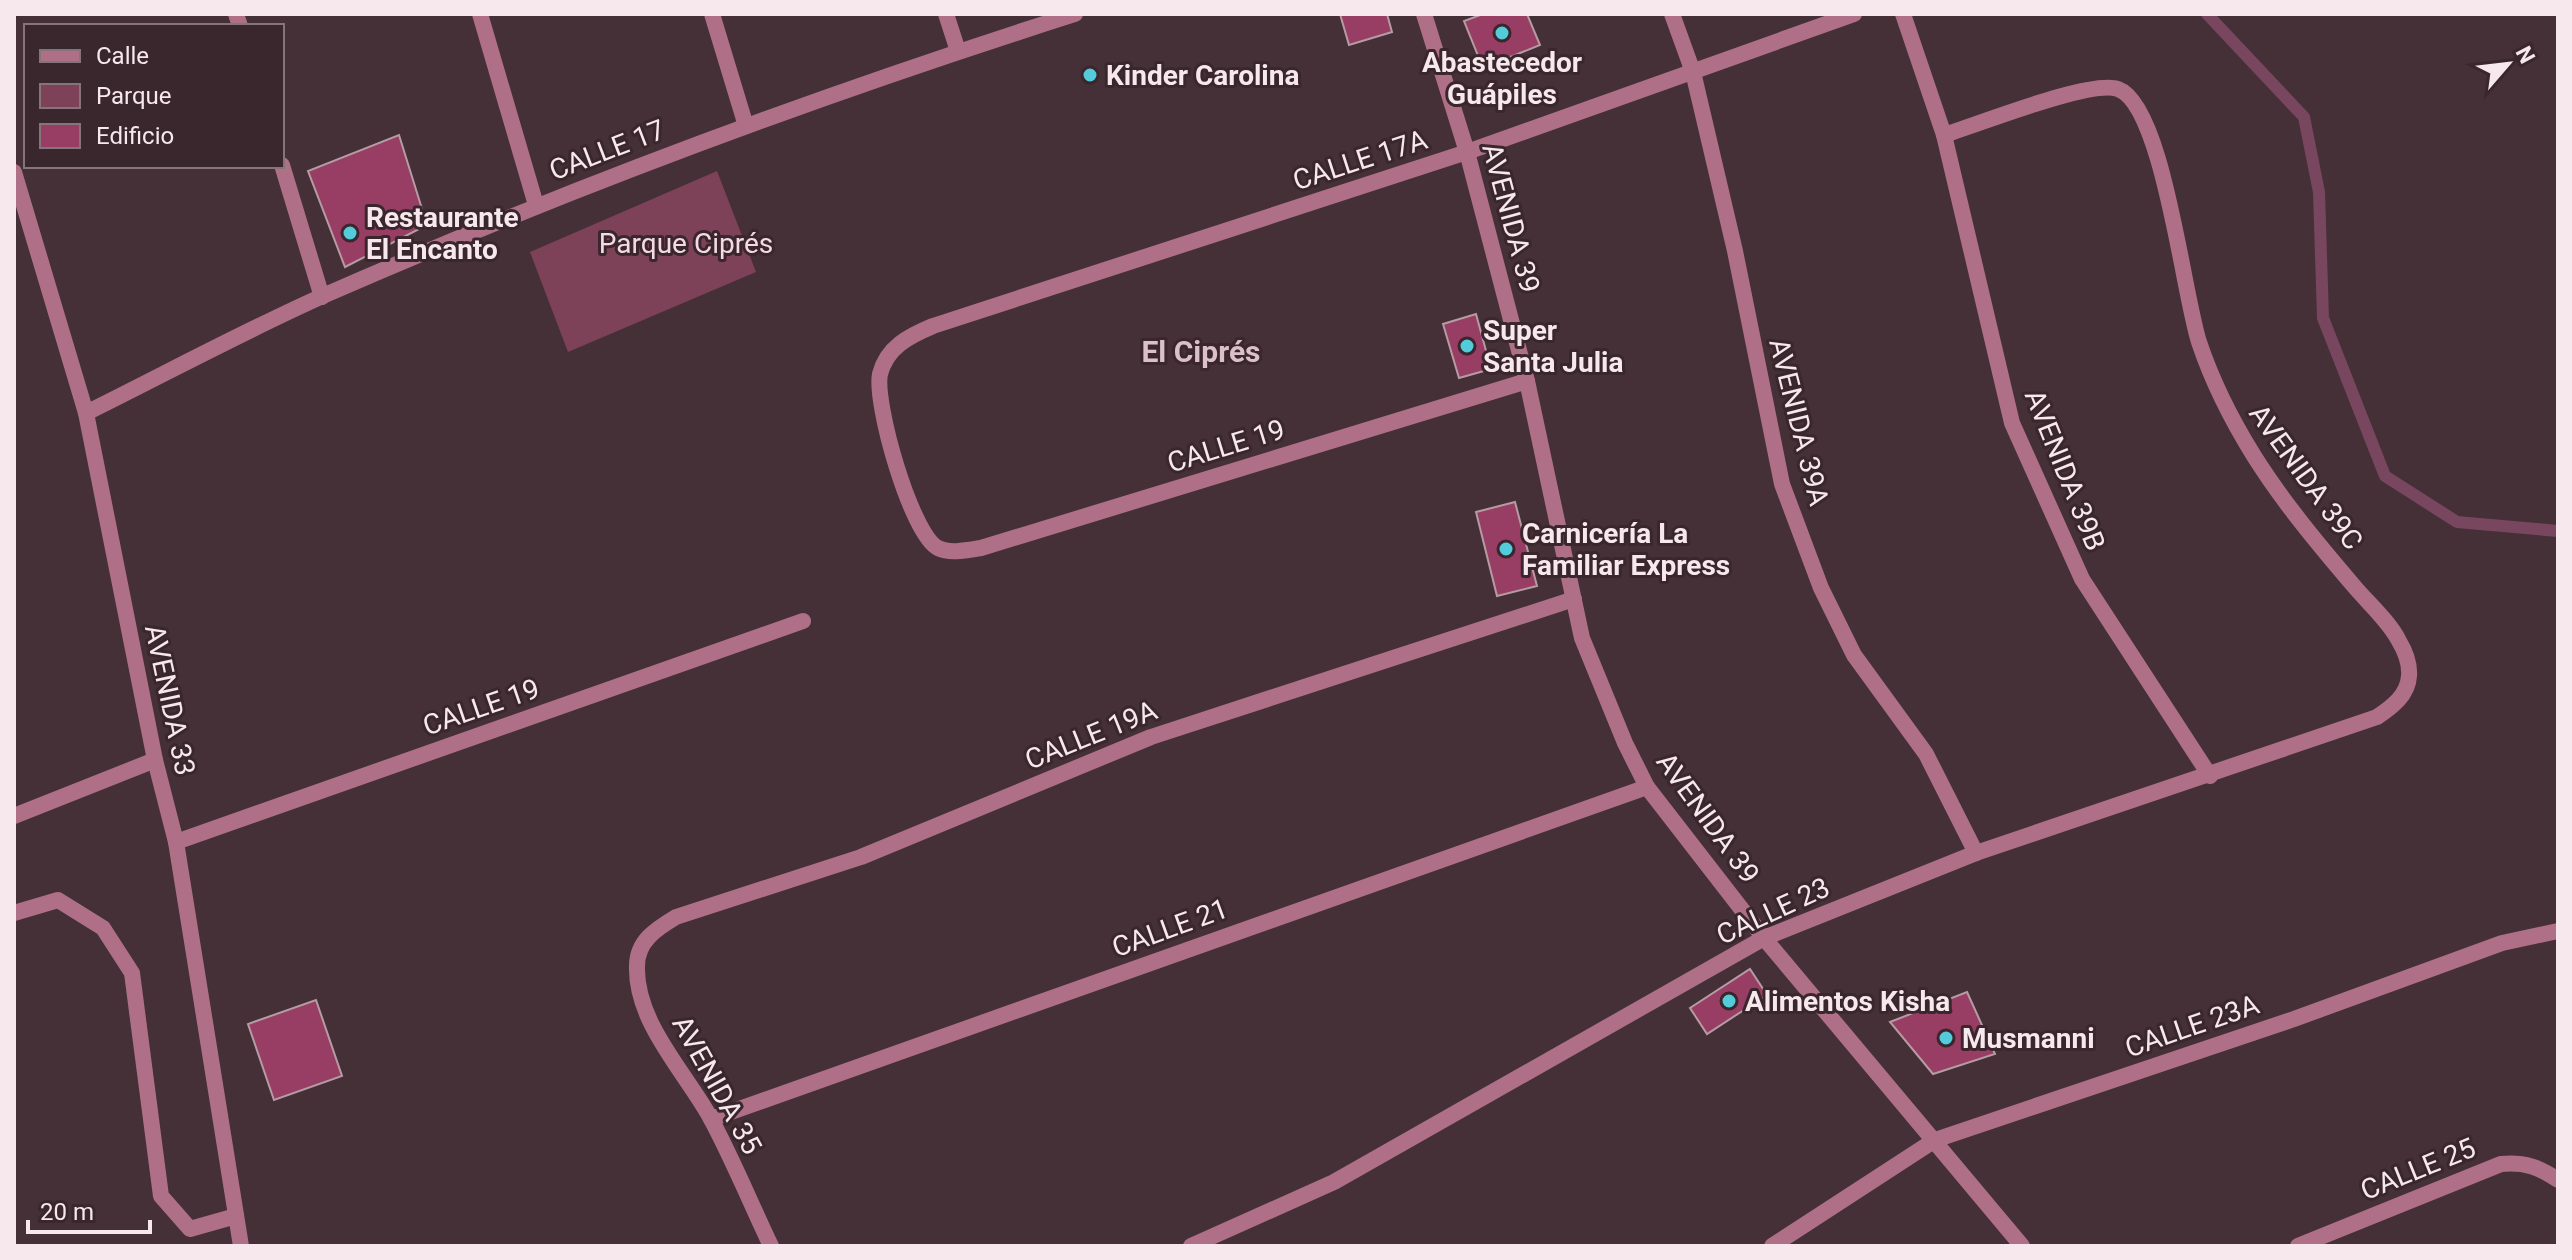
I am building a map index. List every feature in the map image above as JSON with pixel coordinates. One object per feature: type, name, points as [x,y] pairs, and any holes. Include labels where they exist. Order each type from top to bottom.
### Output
[{"type":"street","points":[[480,14],[536,205]]},
{"type":"street","points":[[712,14],[746,126]]},
{"type":"street","points":[[946,14],[958,51]]},
{"type":"street","name":"CALLE 17","points":[[86,413],[322,297],[536,205],[746,126],[958,51],[1075,14]]},
{"type":"street","name":"AVENIDA 39","points":[[1424,14],[1467,152],[1527,381],[1582,638],[1602,694],[1647,787],[1764,938],[2022,1246]]},
{"type":"street","name":"AVENIDA 39A","points":[[1672,14],[1693,72],[1735,251],[1782,484],[1821,588],[1854,655],[1926,754],[1976,853]]},
{"type":"street","name":"CALLE 17A","points":[[938,548],[925,534],[911,505],[883,417],[879,391],[886,358],[898,345],[933,326],[1467,152],[1854,14]]},
{"type":"street","name":"AVENIDA 39B","points":[[1903,14],[1944,135],[2012,423],[2082,579],[2210,776]]},
{"type":"street","name":"AVENIDA 39C","points":[[1944,135],[2092,88],[2118,89],[2131,96],[2155,144],[2198,338],[2221,403],[2263,471],[2305,528],[2398,639],[2409,676],[2405,691]]},
{"type":"street","points":[[283,168],[322,297]]},
{"type":"street","name":"AVENIDA 33","points":[[14,172],[86,413],[155,760],[176,842],[241,1246]]},
{"type":"street","name":"CALLE 19","points":[[938,548],[954,551],[981,548],[1527,381]]},
{"type":"street","name":"CALLE 19A","points":[[641,946],[651,933],[676,917],[861,857],[1151,737],[1574,599]]},
{"type":"street","name":"CALLE 19","points":[[176,842],[803,621]]},
{"type":"street","name":"CALLE 23","points":[[1191,1246],[1334,1182],[1764,938],[1976,853],[2377,717],[2395,704],[2405,691]]},
{"type":"street","points":[[14,816],[155,760]]},
{"type":"street","name":"CALLE 21","points":[[711,1119],[1647,787]]},
{"type":"street","points":[[14,913],[58,900],[103,928],[132,973],[161,1196],[190,1229],[236,1216]]},
{"type":"street","name":"CALLE 23A","points":[[1772,1246],[1935,1140],[2294,1019],[2502,943],[2558,931]]},
{"type":"street","name":"AVENIDA 35","points":[[641,946],[636,964],[642,1003],[711,1119],[771,1246]]},
{"type":"street","name":"CALLE 25","points":[[2298,1246],[2501,1164],[2520,1162],[2538,1167],[2558,1180]]},
{"type":"green space","name":"Parque Ciprés","points":[[717,171],[756,272],[568,352],[530,252]]},
{"type":"building","points":[[1340,14],[1387,14],[1392,32],[1349,45]]},
{"type":"building","name":"Abastecedor Guápiles","points":[[1483,14],[1527,14],[1540,45],[1483,68],[1464,21]]},
{"type":"building","points":[[399,135],[427,225],[345,267],[308,171]]},
{"type":"building","name":"Super Santa Julia","points":[[1476,314],[1491,369],[1459,378],[1443,324]]},
{"type":"building","name":"Carnicería La Familiar Express","points":[[1515,502],[1537,586],[1497,596],[1476,512]]},
{"type":"building","name":"Alimentos Kisha","points":[[1750,969],[1767,995],[1707,1034],[1690,1008]]},
{"type":"building","name":"Musmanni","points":[[1967,992],[1995,1054],[1933,1074],[1890,1022]]},
{"type":"building","points":[[316,1000],[342,1076],[274,1100],[248,1024]]},
{"type":"waterway","points":[[2207,14],[2304,117],[2319,192],[2323,318],[2385,476],[2457,522],[2558,531]]},
{"type":"place","name":"Abastecedor Guápiles","points":[[1502,33]]},
{"type":"place","name":"Kinder Carolina","points":[[1090,75]]},
{"type":"place","name":"Restaurante El Encanto","points":[[350,233]]},
{"type":"place","name":"Super Santa Julia","points":[[1467,346]]},
{"type":"place","name":"Carnicería La Familiar Express","points":[[1506,549]]},
{"type":"place","name":"Alimentos Kisha","points":[[1729,1001]]},
{"type":"place","name":"Musmanni","points":[[1946,1038]]},
{"type":"district","name":"El Ciprés","points":[[1201,351]]}]
